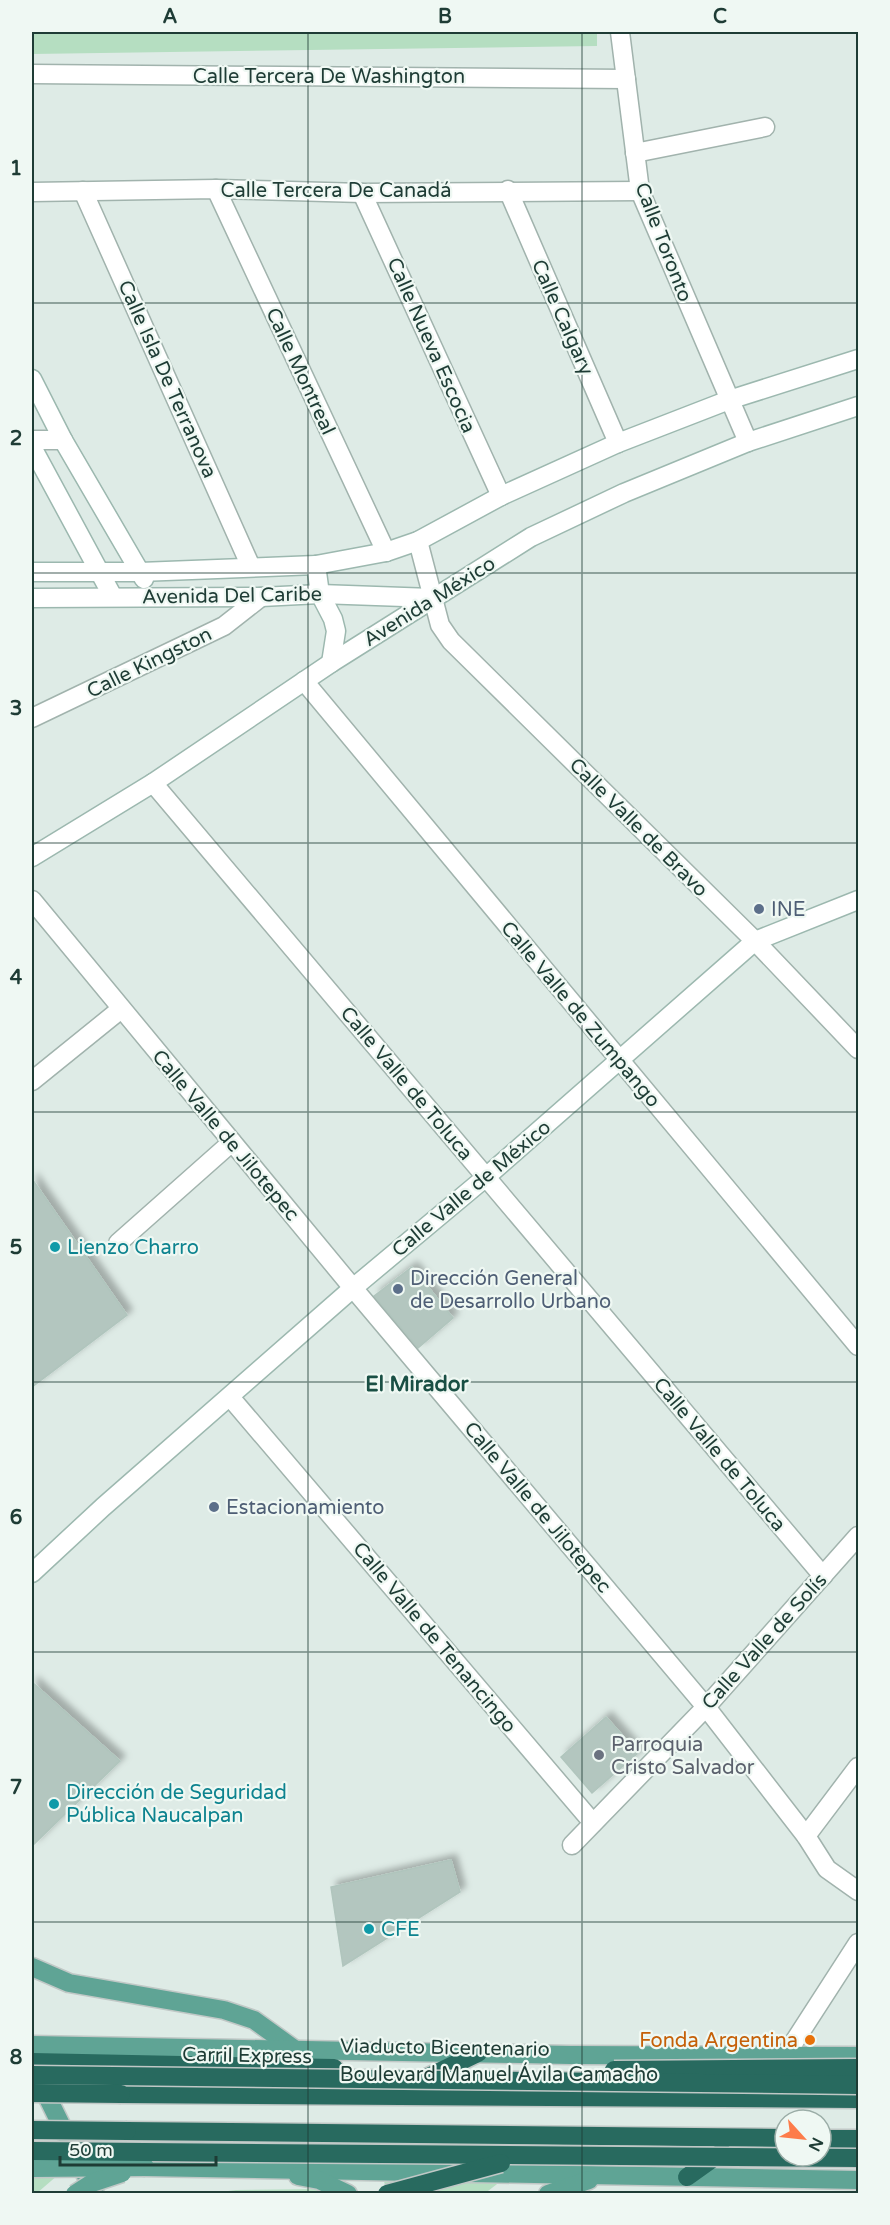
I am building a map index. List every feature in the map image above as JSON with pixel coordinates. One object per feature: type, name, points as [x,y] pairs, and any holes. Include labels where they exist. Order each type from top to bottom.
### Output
[{"type":"highway","points":[[388,2096],[478,2053]]},
{"type":"highway","name":"Viaducto Bicentenario","points":[[32,2064],[526,2072],[858,2068]]},
{"type":"highway","name":"Carril Express","points":[[32,2075],[858,2085]]},
{"type":"highway","name":"Boulevard Manuel Ávila Camacho","points":[[32,2093],[858,2099]]},
{"type":"highway","points":[[32,2130],[773,2138]]},
{"type":"highway","points":[[687,2177],[742,2138]]},
{"type":"highway","points":[[833,2139],[858,2139]]},
{"type":"highway","points":[[32,2151],[858,2158]]},
{"type":"highway","points":[[387,2193],[440,2177],[528,2156]]},
{"type":"main road","points":[[32,1967],[69,1983],[224,2010],[254,2020],[297,2051]]},
{"type":"main road","name":"Boulevard Manuel Ávila Camacho","points":[[32,2045],[297,2051],[858,2056]]},
{"type":"main road","points":[[32,2064],[95,2193]]},
{"type":"main road","points":[[75,2193],[92,2183],[142,2167]]},
{"type":"main road","points":[[32,2168],[246,2167],[858,2180]]},
{"type":"main road","points":[[246,2167],[319,2180],[348,2193]]},
{"type":"main road","points":[[548,2193],[610,2176]]},
{"type":"street","name":"Calle Toronto","points":[[620,32],[640,191],[748,442]]},
{"type":"street","name":"Calle Tercera De Washington","points":[[32,74],[626,79]]},
{"type":"street","points":[[635,153],[765,127]]},
{"type":"street","name":"Calle Tercera De Canadá","points":[[32,192],[216,189],[362,193],[508,190],[640,191]]},
{"type":"street","name":"Calle Montreal","points":[[216,189],[386,552]]},
{"type":"street","name":"Calle Calgary","points":[[508,190],[618,443]]},
{"type":"street","name":"Calle Isla De Terranova","points":[[83,191],[251,567]]},
{"type":"street","name":"Calle Nueva Escocia","points":[[362,193],[501,496]]},
{"type":"street","points":[[418,541],[501,496],[618,443],[729,400],[858,359]]},
{"type":"street","points":[[32,379],[63,440],[154,597]]},
{"type":"street","name":"Avenida México","points":[[32,857],[153,783],[331,663],[531,537],[624,493],[748,442],[858,406]]},
{"type":"street","points":[[32,440],[63,440]]},
{"type":"street","points":[[32,447],[112,597]]},
{"type":"street","name":"Avenida Del Caribe","points":[[32,572],[140,572],[316,565],[386,552],[418,541]]},
{"type":"street","name":"Calle Valle de Bravo","points":[[418,541],[440,625],[451,641],[755,941],[858,1049]]},
{"type":"street","points":[[316,565],[320,594],[333,619],[336,631],[331,663]]},
{"type":"street","name":"Avenida Del Caribe","points":[[32,598],[261,597],[320,594],[432,598]]},
{"type":"street","name":"Calle Kingston","points":[[32,717],[224,626],[261,597]]},
{"type":"street","name":"Calle Valle de Zumpango","points":[[304,681],[858,1346]]},
{"type":"street","name":"Calle Valle de Toluca","points":[[153,783],[823,1576]]},
{"type":"street","name":"Calle Valle de Jilotepec","points":[[32,900],[352,1288],[706,1707],[806,1836],[827,1869],[858,1891]]},
{"type":"street","name":"Calle Valle de México","points":[[32,1573],[103,1507],[352,1288],[486,1177],[755,941],[858,900]]},
{"type":"street","points":[[32,1080],[122,1009]]},
{"type":"street","points":[[118,1243],[232,1142]]},
{"type":"street","name":"Calle Valle de Tenancingo","points":[[230,1397],[592,1823]]},
{"type":"street","name":"Calle Valle de Solís","points":[[572,1845],[706,1707],[858,1536]]},
{"type":"street","points":[[806,1836],[858,1767]]},
{"type":"street","points":[[785,2056],[858,1943]]},
{"type":"green space","points":[[32,32],[597,32],[597,46],[32,54]]},
{"type":"green space","points":[[58,2175],[37,2193],[32,2194],[32,2177]]},
{"type":"green space","points":[[505,2178],[484,2194],[390,2193],[384,2182]]},
{"type":"green space","points":[[321,2189],[341,2194],[204,2194],[236,2190]]},
{"type":"building","name":"Lienzo Charro","points":[[32,1179],[127,1315],[32,1387]]},
{"type":"building","points":[[412,1267],[453,1318],[418,1348],[374,1296]]},
{"type":"building","name":"Dirección de Seguridad Pública Naucalpan","points":[[32,1682],[120,1761],[32,1846]]},
{"type":"building","name":"Parroquia Cristo Salvador","points":[[606,1717],[638,1753],[592,1793],[561,1757]]},
{"type":"building","name":"CFE","points":[[451,1860],[460,1892],[343,1966],[331,1887]]},
{"type":"place","name":"INE","points":[[759,909]]},
{"type":"place","name":"Lienzo Charro","points":[[55,1247]]},
{"type":"place","name":"Dirección General de Desarrollo Urbano","points":[[398,1289]]},
{"type":"place","name":"Estacionamiento","points":[[214,1507]]},
{"type":"place","name":"Parroquia Cristo Salvador","points":[[599,1755]]},
{"type":"place","name":"Dirección de Seguridad Pública Naucalpan","points":[[54,1804]]},
{"type":"place","name":"CFE","points":[[369,1929]]},
{"type":"place","name":"Fonda Argentina","points":[[810,2040]]},
{"type":"district","name":"El Mirador","points":[[417,1384]]}]
